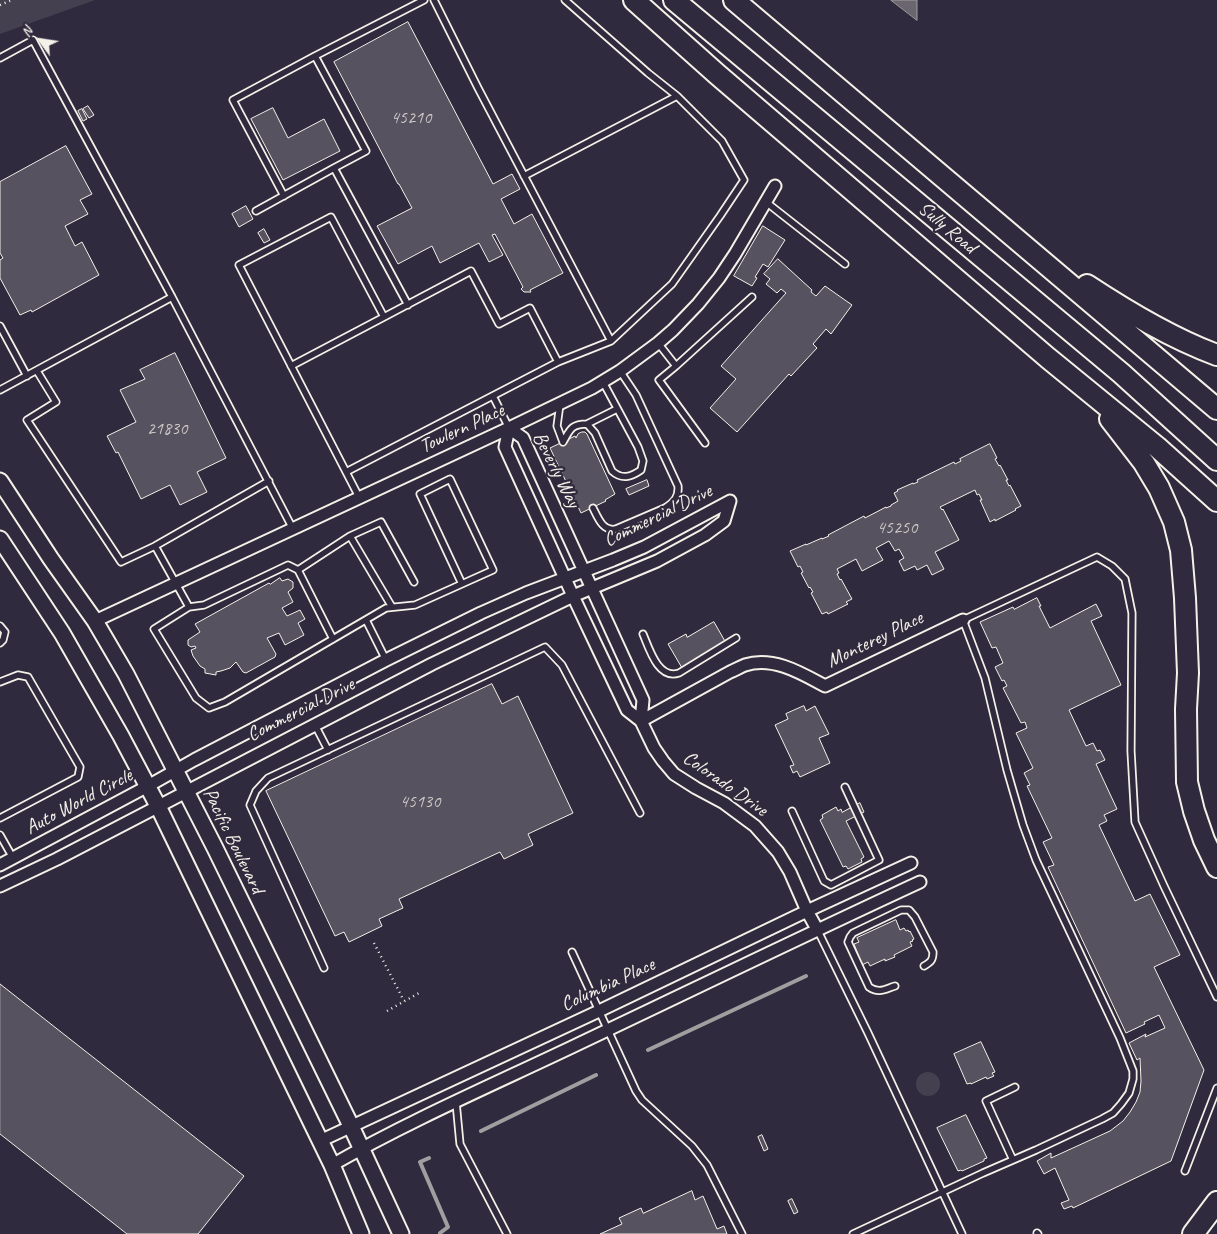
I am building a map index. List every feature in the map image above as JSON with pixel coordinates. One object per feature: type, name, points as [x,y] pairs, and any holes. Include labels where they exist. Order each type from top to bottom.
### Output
[{"type":"highway","points":[[634,0],[718,75],[1048,358],[1157,447],[1217,501]]},
{"type":"highway","name":"Sully Road","points":[[674,0],[1121,373],[1217,460]]},
{"type":"highway","name":"Sully Road","points":[[734,0],[1217,409]]},
{"type":"highway","points":[[1014,237],[1106,297],[1158,328],[1195,347],[1217,355]]},
{"type":"highway","points":[[1048,358],[1109,418],[1144,463],[1160,488],[1174,522],[1181,550],[1185,598],[1188,673],[1186,709],[1187,782],[1204,840],[1217,867]]},
{"type":"highway","points":[[1193,1234],[1217,1202]]},
{"type":"main road","name":"Pacific Boulevard","points":[[0,481],[51,559],[95,621],[126,674],[187,792],[351,1126],[401,1234]]},
{"type":"main road","points":[[0,539],[62,633],[148,786],[332,1165],[361,1234]]},
{"type":"street","name":"Towlern Place","points":[[95,621],[509,428],[603,382],[658,343],[698,304],[735,254],[776,186]]},
{"type":"street","name":"Beverly Way","points":[[573,596],[505,447],[509,428],[522,438],[592,588]]},
{"type":"street","name":"Commercial Drive","points":[[158,806],[432,664],[573,596],[657,561],[705,535],[724,521],[730,501],[644,546],[584,571],[564,577],[481,613],[386,660],[175,770]]},
{"type":"street","name":"Colorado Drive","points":[[592,588],[643,700],[641,720]]},
{"type":"street","name":"Colorado Drive","points":[[573,596],[626,710],[641,720],[663,761],[674,774],[724,803],[755,826],[778,852],[786,865],[817,930]]},
{"type":"street","name":"Monterey Place","points":[[641,720],[745,665],[774,664],[808,677],[825,686],[963,620]]},
{"type":"street","name":"Auto World Circle","points":[[0,865],[175,770]]},
{"type":"street","name":"Auto World Circle","points":[[0,886],[158,806]]},
{"type":"street","name":"Columbia Place","points":[[320,1141],[911,863]]},
{"type":"street","name":"Columbia Place","points":[[332,1165],[361,1148],[456,1102],[920,882]]},
{"type":"lane","points":[[284,196],[233,100],[424,0]]},
{"type":"lane","points":[[434,0],[611,341]]},
{"type":"lane","points":[[346,472],[558,362],[611,341],[672,284],[744,180],[722,141],[677,96],[565,0]]},
{"type":"lane","points":[[0,58],[33,40],[172,297],[293,529]]},
{"type":"lane","points":[[256,211],[366,151],[314,56]]},
{"type":"lane","points":[[524,176],[677,96]]},
{"type":"lane","points":[[334,168],[408,305]]},
{"type":"lane","points":[[766,202],[846,264]]},
{"type":"lane","points":[[359,497],[239,265],[331,216],[384,317]]},
{"type":"lane","points":[[291,366],[471,271],[499,324],[530,308],[558,362]]},
{"type":"lane","points":[[0,390],[172,297]]},
{"type":"lane","points":[[705,442],[658,380],[752,298]]},
{"type":"lane","points":[[0,326],[27,376]]},
{"type":"lane","points":[[658,343],[676,366]]},
{"type":"lane","points":[[37,370],[56,402],[28,420],[121,562],[155,546],[269,481]]},
{"type":"lane","points":[[593,508],[598,520],[603,526],[611,530],[665,508],[677,498],[679,492],[678,486],[636,395],[620,371]]},
{"type":"lane","points":[[587,424],[595,432],[612,471],[617,476],[625,478],[641,470],[643,461],[638,447],[603,382]]},
{"type":"lane","points":[[493,396],[509,428]]},
{"type":"lane","points":[[560,404],[557,426],[563,442],[570,429],[578,424],[587,424],[617,409]]},
{"type":"lane","points":[[333,639],[298,570],[288,565],[204,604],[189,607],[154,629],[196,698],[209,708],[225,702],[366,620],[386,608],[415,605],[462,584],[493,570],[450,480],[420,494],[462,584]]},
{"type":"lane","points":[[298,570],[350,536],[381,522],[414,582]]},
{"type":"lane","points":[[350,536],[392,607]]},
{"type":"lane","points":[[155,546],[189,607]]},
{"type":"lane","points":[[853,1234],[1102,1119],[1113,1112],[1129,1093],[1133,1071],[1126,1053],[1106,1006],[1036,860],[1023,825],[1007,770],[986,678],[963,620],[1097,557],[1112,566],[1125,579],[1132,613],[1131,751],[1135,822],[1217,997]]},
{"type":"lane","points":[[366,620],[386,660]]},
{"type":"lane","points":[[0,626],[5,632],[3,640],[0,642]]},
{"type":"lane","points":[[643,634],[660,668],[674,675],[736,638]]},
{"type":"lane","points":[[324,968],[250,805],[256,791],[268,778],[545,647],[562,665],[640,813]]},
{"type":"lane","points":[[0,682],[18,674],[28,677],[80,767],[78,777],[0,818]]},
{"type":"lane","points":[[315,724],[328,750]]},
{"type":"lane","points":[[792,811],[824,881],[831,885],[879,860],[844,787]]},
{"type":"lane","points":[[0,835],[13,858]]},
{"type":"lane","points":[[895,986],[880,991],[874,991],[869,987],[848,942],[852,933],[901,910],[909,910],[915,916],[932,952],[933,958],[930,963],[924,966]]},
{"type":"lane","points":[[817,930],[962,1234]]},
{"type":"lane","points":[[572,952],[636,1091],[642,1100],[692,1146],[707,1165],[742,1234]]},
{"type":"lane","points":[[1013,1160],[986,1101],[1015,1087]]},
{"type":"lane","points":[[1185,1171],[1217,1088]]},
{"type":"lane","points":[[456,1102],[460,1144],[506,1234]]},
{"type":"path","points":[[0,5],[12,0]]},
{"type":"path","points":[[374,944],[404,1001]]},
{"type":"path","points":[[387,1011],[418,993]]},
{"type":"shaded area","points":[[0,0],[95,0],[0,34]]},
{"type":"shaded area","points":[[891,0],[917,0],[917,20]]},
{"type":"shaded area","points":[[928,1072],[936,1076],[940,1084],[936,1092],[928,1096],[920,1092],[916,1084],[920,1076]]},
{"type":"building","points":[[408,22],[493,184],[512,174],[520,189],[501,199],[514,224],[532,214],[563,273],[530,290],[531,292],[524,292],[521,289],[523,287],[495,234],[492,235],[503,255],[489,262],[479,243],[440,263],[432,246],[398,264],[377,226],[412,208],[334,62]]},
{"type":"building","points":[[88,106],[94,115],[89,118],[83,109]]},
{"type":"building","points":[[273,108],[288,138],[324,119],[340,151],[283,180],[251,119]]},
{"type":"building","points":[[82,109],[87,119],[83,121],[78,111]]},
{"type":"building","points":[[66,146],[92,194],[80,200],[88,214],[65,226],[75,246],[82,242],[99,275],[32,312],[31,310],[20,315],[0,278],[0,260],[3,258],[0,253],[0,182]]},
{"type":"building","points":[[246,206],[253,219],[239,227],[232,214]]},
{"type":"building","points":[[763,226],[785,240],[768,267],[763,264],[752,286],[734,276]]},
{"type":"building","points":[[264,229],[270,240],[264,243],[258,233]]},
{"type":"building","points":[[778,259],[812,290],[811,292],[816,296],[825,286],[852,305],[831,334],[826,329],[813,344],[817,348],[791,376],[789,374],[737,432],[710,408],[736,379],[721,366],[786,293],[781,289],[777,293],[766,284],[770,279],[764,274]]},
{"type":"building","points":[[175,353],[226,458],[197,472],[207,492],[180,505],[170,485],[141,499],[118,452],[116,453],[107,436],[136,422],[120,390],[145,379],[140,370]]},
{"type":"building","points":[[582,432],[587,434],[615,494],[606,501],[581,513],[550,448],[575,436],[576,438]]},
{"type":"building","points":[[990,444],[997,458],[995,459],[1021,506],[990,522],[980,500],[982,500],[975,490],[940,507],[943,509],[959,540],[935,552],[944,569],[932,575],[927,565],[917,570],[915,566],[904,571],[899,561],[904,558],[899,549],[895,551],[889,541],[876,548],[883,560],[862,571],[856,559],[837,569],[840,580],[852,599],[846,602],[848,604],[828,614],[827,612],[822,614],[811,593],[813,592],[801,573],[803,572],[800,566],[798,567],[790,551],[829,536],[864,516],[865,518],[891,506],[898,501],[894,493],[897,490],[918,482],[917,480],[954,462],[955,464],[961,461],[960,459]]},
{"type":"building","points":[[647,480],[649,486],[629,495],[626,489]]},
{"type":"building","points":[[280,578],[282,581],[288,579],[293,582],[293,588],[288,592],[293,602],[282,608],[287,616],[300,610],[305,619],[298,623],[304,635],[285,645],[279,633],[267,638],[276,654],[275,657],[246,673],[243,672],[236,662],[230,668],[216,672],[216,675],[205,673],[205,669],[200,666],[193,656],[191,650],[196,648],[195,646],[191,647],[188,645],[188,640],[200,632],[195,624]]},
{"type":"building","points":[[1037,598],[1050,628],[1096,604],[1102,616],[1091,621],[1121,685],[1069,710],[1086,746],[1093,743],[1097,751],[1100,750],[1105,760],[1096,764],[1117,809],[1104,815],[1107,821],[1099,825],[1135,901],[1150,894],[1180,955],[1154,967],[1204,1070],[1171,1161],[1073,1208],[1072,1206],[1064,1209],[1061,1203],[1069,1200],[1055,1168],[1044,1174],[1037,1161],[1051,1153],[1051,1158],[1110,1131],[1123,1121],[1136,1102],[1140,1092],[1141,1081],[1140,1058],[1137,1060],[1129,1043],[1146,1034],[1145,1037],[1165,1028],[1159,1015],[1126,1033],[1048,867],[1054,865],[1043,842],[1052,838],[1027,786],[1030,785],[1024,773],[1033,768],[1016,733],[1027,728],[1025,722],[1021,723],[1003,688],[1007,686],[1004,680],[1002,681],[995,667],[1003,663],[996,647],[992,648],[980,622]]},
{"type":"building","points":[[714,622],[726,643],[682,668],[668,644],[686,634],[687,637]]},
{"type":"building","points":[[492,684],[502,704],[518,696],[573,813],[528,834],[533,845],[504,859],[500,852],[399,899],[403,908],[379,919],[382,926],[349,942],[344,932],[335,936],[266,791]]},
{"type":"building","points":[[804,706],[806,711],[815,706],[829,734],[819,738],[830,763],[800,777],[797,771],[793,773],[790,766],[794,765],[775,725],[788,719],[786,714]]},
{"type":"building","points":[[860,803],[864,812],[846,821],[864,857],[861,859],[862,862],[848,869],[846,866],[843,867],[820,820],[823,818],[822,815],[836,807],[838,811],[841,809],[842,812]]},
{"type":"building","points":[[896,920],[900,930],[904,928],[906,931],[910,931],[914,939],[910,942],[912,946],[885,961],[885,959],[870,966],[868,962],[862,965],[854,944],[859,942],[857,938]]},
{"type":"building","points":[[0,984],[244,1176],[198,1234],[127,1234],[0,1134]]},
{"type":"building","points":[[981,1042],[995,1072],[992,1073],[994,1076],[967,1084],[954,1054]]},
{"type":"building","points":[[966,1115],[987,1158],[962,1171],[958,1171],[937,1128]]},
{"type":"building","points":[[762,1135],[768,1149],[764,1151],[758,1137]]},
{"type":"building","points":[[692,1191],[695,1200],[703,1196],[717,1229],[724,1226],[727,1234],[600,1234],[622,1224],[619,1218],[641,1208],[643,1213]]},
{"type":"building","points":[[792,1199],[798,1212],[794,1214],[788,1201]]},
{"type":"waterway","points":[[648,1050],[806,976]]},
{"type":"waterway","points":[[481,1131],[596,1075]]},
{"type":"waterway","points":[[429,1158],[420,1162],[448,1227],[440,1233]]}]
